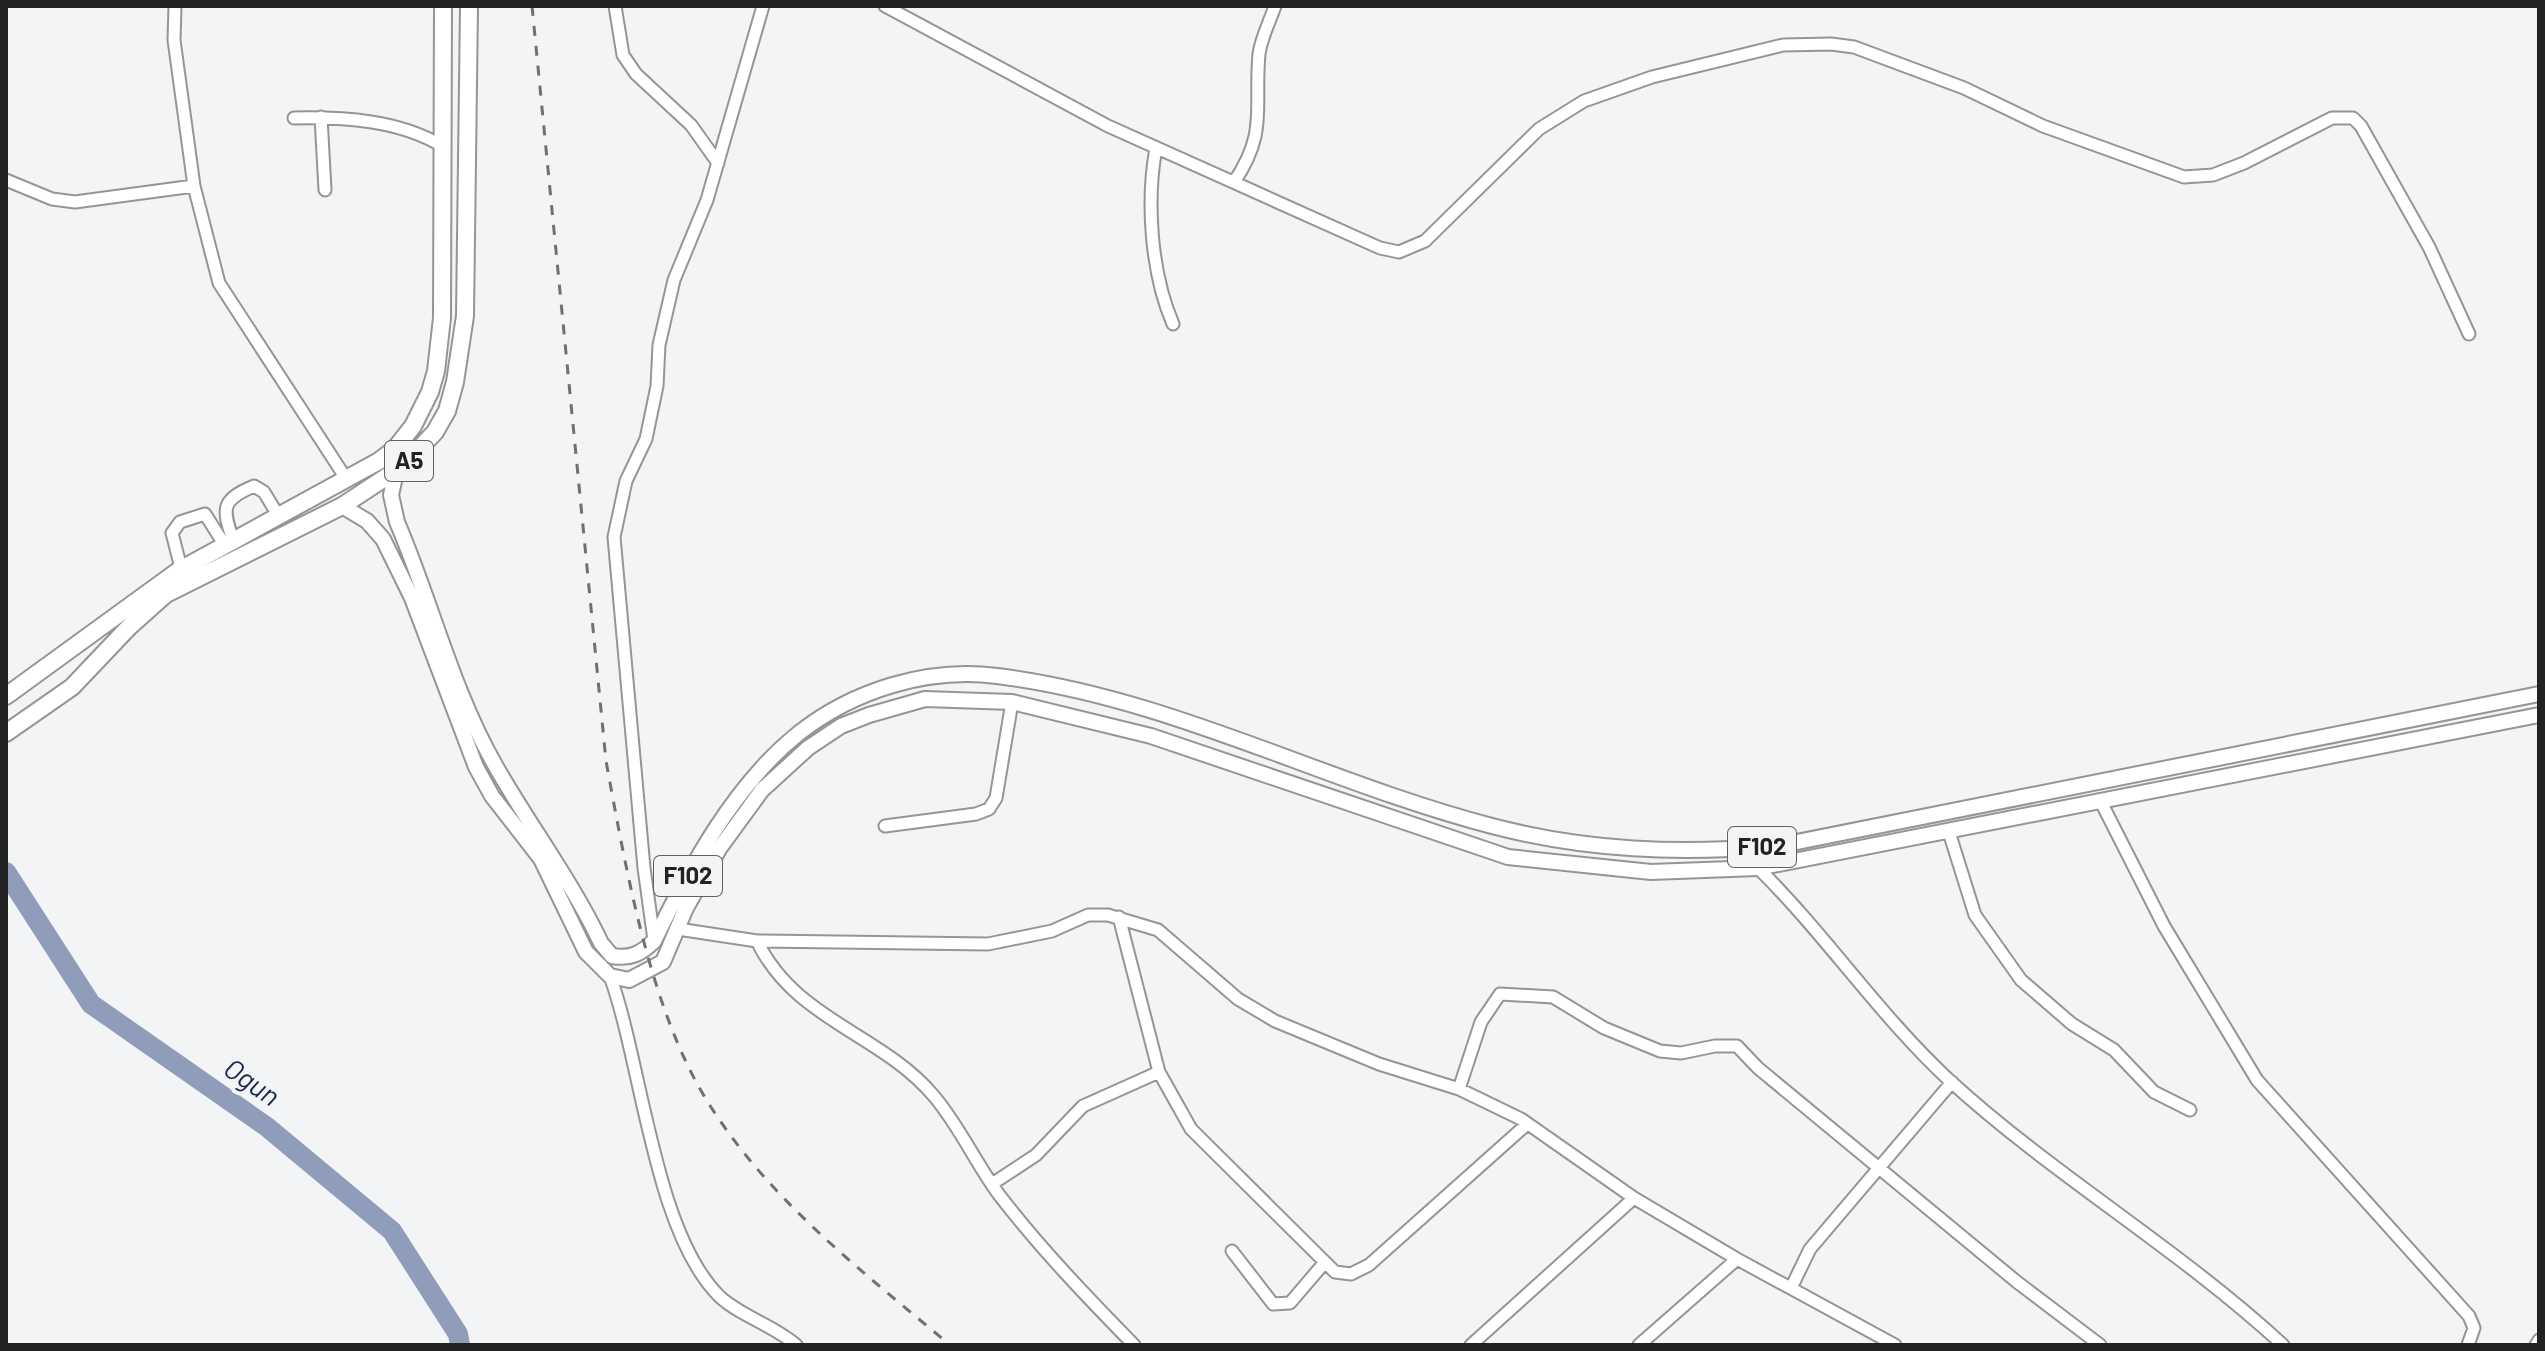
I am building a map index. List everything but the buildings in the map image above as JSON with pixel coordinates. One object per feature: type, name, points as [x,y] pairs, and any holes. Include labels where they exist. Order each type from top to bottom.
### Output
[{"type":"highway","name":"A5","points":[[6,696],[181,568],[347,480],[395,449],[413,426],[430,392],[442,318],[443,6]]},
{"type":"highway","name":"A5","points":[[6,733],[72,687],[129,627],[166,594],[342,506],[396,472],[435,432],[447,411],[462,340],[469,6]]},
{"type":"highway","points":[[441,242],[466,240]]},
{"type":"main road","points":[[396,472],[391,495],[397,522],[474,722],[494,765],[606,950],[625,958],[640,953],[654,941]]},
{"type":"main road","points":[[342,506],[367,521],[383,539],[412,598],[476,767],[492,796],[541,859],[586,952],[610,976]]},
{"type":"main road","points":[[991,699],[996,676]]},
{"type":"main road","name":"F102","points":[[654,941],[709,841],[757,773],[797,735],[833,711],[892,685],[925,678],[996,676],[1101,697],[1490,826],[1599,848],[1680,852],[1777,846],[2539,694]]},
{"type":"main road","name":"F102","points":[[610,976],[629,980],[654,970],[663,962],[686,908],[728,837],[762,790],[808,748],[841,726],[925,699],[1012,702],[1151,736],[1508,857],[1651,872],[1758,868],[2539,715]]},
{"type":"street","points":[[175,6],[174,40],[194,186],[219,283],[347,480]]},
{"type":"street","points":[[615,6],[623,55],[636,74],[691,125],[718,163]]},
{"type":"street","points":[[654,941],[644,868],[614,537],[626,481],[646,439],[657,386],[659,345],[674,280],[696,231],[763,6]]},
{"type":"street","points":[[885,6],[1156,148],[1380,248],[1399,252],[1425,241],[1539,129],[1584,101],[1627,84],[1745,52],[1783,45],[1831,44],[1875,55],[1964,88],[2043,126],[2184,177],[2213,175],[2332,118],[2353,118],[2361,126],[2429,247],[2469,334]]},
{"type":"street","points":[[1234,182],[1249,161],[1254,146],[1261,100],[1259,56],[1275,6]]},
{"type":"street","points":[[294,118],[321,117],[380,123],[421,133],[442,146]]},
{"type":"street","points":[[321,117],[325,190]]},
{"type":"street","points":[[1156,148],[1151,174],[1154,238],[1173,324]]},
{"type":"street","points":[[6,180],[52,199],[75,202],[194,186]]},
{"type":"street","points":[[228,542],[224,514],[228,501],[240,492],[254,486],[264,492],[279,517]]},
{"type":"street","points":[[181,568],[172,533],[180,522],[205,514],[228,542]]},
{"type":"street","points":[[885,826],[976,814],[989,809],[996,798],[1012,702]]},
{"type":"street","points":[[2100,800],[2164,926],[2257,1080],[2469,1316],[2474,1328],[2468,1345]]},
{"type":"street","points":[[1949,832],[1975,915],[2021,980],[2072,1024],[2114,1050],[2154,1092],[2190,1110]]},
{"type":"street","points":[[1758,868],[1897,1031],[1952,1082],[2033,1150],[2190,1266],[2283,1345]]},
{"type":"street","points":[[678,929],[757,941],[988,944],[1052,931],[1088,915],[1119,917],[1158,930],[1238,999],[1275,1021],[1379,1064],[1459,1089],[1526,1125],[1634,1198],[1737,1259],[1893,1345]]},
{"type":"street","points":[[1119,917],[1159,1072],[1191,1129],[1335,1272],[1351,1274],[1369,1265],[1526,1125]]},
{"type":"street","points":[[757,941],[781,981],[800,998],[897,1065],[933,1095],[992,1184],[1045,1251],[1134,1345]]},
{"type":"street","points":[[610,976],[676,1224],[701,1273],[721,1298],[796,1345]]},
{"type":"street","points":[[1459,1089],[1481,1022],[1500,994],[1553,997],[1604,1028],[1660,1051],[1737,1046],[1758,1068],[2017,1282],[2100,1345]]},
{"type":"street","points":[[992,1184],[1036,1155],[1083,1106],[1159,1072]]},
{"type":"street","points":[[1791,1288],[1810,1249],[1952,1082]]},
{"type":"street","points":[[1471,1345],[1634,1198]]},
{"type":"street","points":[[1232,1251],[1273,1304],[1290,1303],[1325,1262]]},
{"type":"street","points":[[1639,1345],[1737,1259]]},
{"type":"waterway","name":"Ogun","points":[[6,872],[91,1004],[267,1127],[392,1231],[458,1334],[460,1345]]},
{"type":"railway","points":[[532,6],[606,761],[632,892],[656,983],[688,1067],[733,1139],[789,1204],[820,1234],[950,1345]]}]
